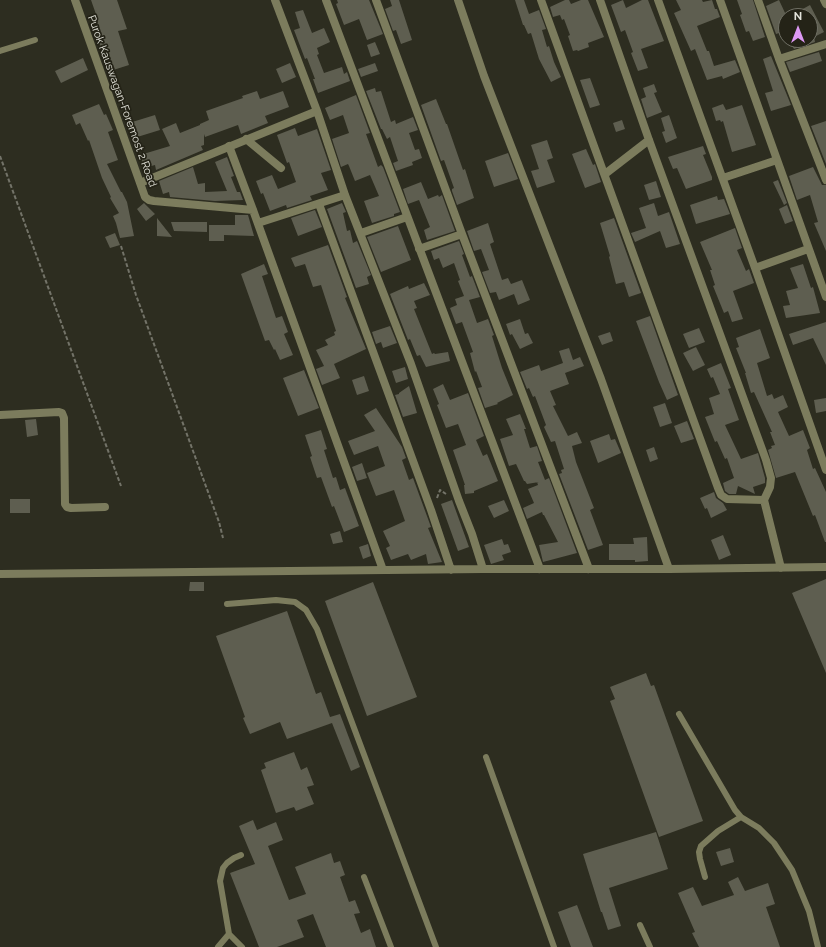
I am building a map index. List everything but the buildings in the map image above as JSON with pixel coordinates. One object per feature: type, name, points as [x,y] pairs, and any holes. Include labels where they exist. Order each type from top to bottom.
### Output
[{"type":"street","name":"Purok Kauswagan-Foremost 2 Road","points":[[75,0],[145,197],[149,200],[253,210]]},
{"type":"street","points":[[275,0],[317,111],[345,195],[411,364],[472,534],[483,569]]},
{"type":"street","points":[[326,0],[540,569]]},
{"type":"street","points":[[376,0],[462,234],[589,569]]},
{"type":"street","points":[[458,0],[484,76],[601,379],[669,569]]},
{"type":"street","points":[[541,0],[721,495],[727,499],[764,500]]},
{"type":"street","points":[[600,0],[649,140],[766,460],[771,478],[770,487],[764,500],[781,568]]},
{"type":"street","points":[[658,0],[826,470]]},
{"type":"street","points":[[720,0],[826,297]]},
{"type":"street","points":[[758,0],[779,59],[826,180]]},
{"type":"street","points":[[824,0],[826,4]]},
{"type":"street","points":[[779,59],[826,44]]},
{"type":"street","points":[[140,183],[317,111]]},
{"type":"street","points":[[246,140],[281,168]]},
{"type":"street","points":[[605,174],[649,140]]},
{"type":"street","points":[[229,146],[383,570]]},
{"type":"street","points":[[722,178],[777,160]]},
{"type":"street","points":[[258,223],[345,195]]},
{"type":"street","points":[[319,204],[431,510],[451,570]]},
{"type":"street","points":[[361,233],[407,217]]},
{"type":"street","points":[[419,249],[462,234]]},
{"type":"street","points":[[755,268],[808,249]]},
{"type":"street","points":[[0,416],[62,413],[64,418],[65,504],[67,507],[71,508],[105,507]]},
{"type":"street","points":[[0,574],[826,567]]},
{"type":"lane","points":[[0,51],[35,40]]},
{"type":"lane","points":[[227,604],[276,600],[295,602],[306,610],[317,628],[436,947]]},
{"type":"lane","points":[[679,714],[731,804],[741,817],[760,828],[774,843],[792,870],[809,911],[818,947]]},
{"type":"lane","points":[[486,757],[554,947]]},
{"type":"lane","points":[[705,877],[699,852],[701,846],[718,831],[741,817]]},
{"type":"lane","points":[[241,856],[234,858],[227,863],[221,874],[220,880],[229,934],[242,947]]},
{"type":"lane","points":[[364,877],[392,947]]},
{"type":"lane","points":[[640,925],[650,947]]},
{"type":"lane","points":[[218,947],[229,934]]},
{"type":"path","points":[[0,156],[121,486]]},
{"type":"path","points":[[121,246],[136,295],[219,522],[223,538]]},
{"type":"path","points":[[431,510],[440,490],[459,501]]}]
